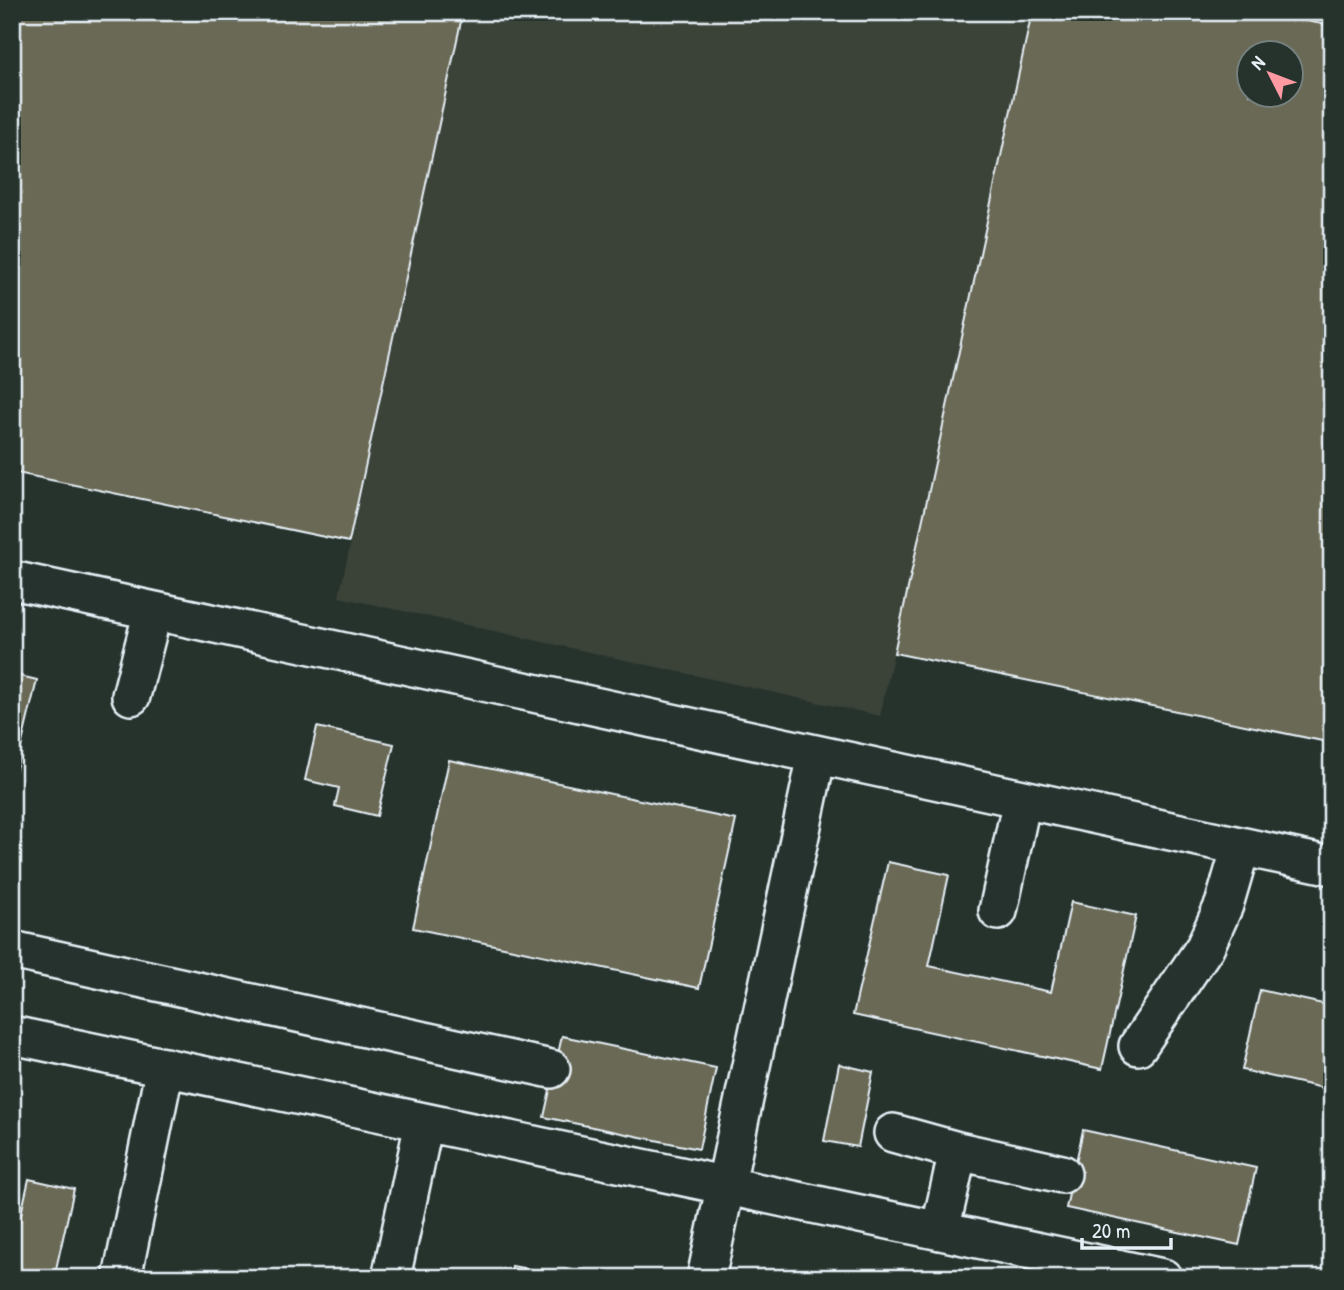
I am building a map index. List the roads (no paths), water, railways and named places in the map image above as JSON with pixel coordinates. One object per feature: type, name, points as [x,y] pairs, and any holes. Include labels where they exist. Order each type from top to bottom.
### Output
[{"type":"lane","points":[[12,580],[1332,866]]},
{"type":"lane","points":[[131,696],[153,611]]},
{"type":"lane","points":[[706,1278],[817,755]]},
{"type":"lane","points":[[998,911],[1022,800]]},
{"type":"lane","points":[[1138,1046],[1205,947],[1224,905],[1241,847]]},
{"type":"lane","points":[[12,950],[551,1069]]},
{"type":"lane","points":[[12,1035],[940,1231],[1033,1265],[1163,1278]]},
{"type":"lane","points":[[122,1278],[166,1067]]},
{"type":"lane","points":[[391,1278],[424,1123]]},
{"type":"lane","points":[[893,1133],[958,1151],[1062,1174]]},
{"type":"lane","points":[[940,1231],[958,1151]]}]
